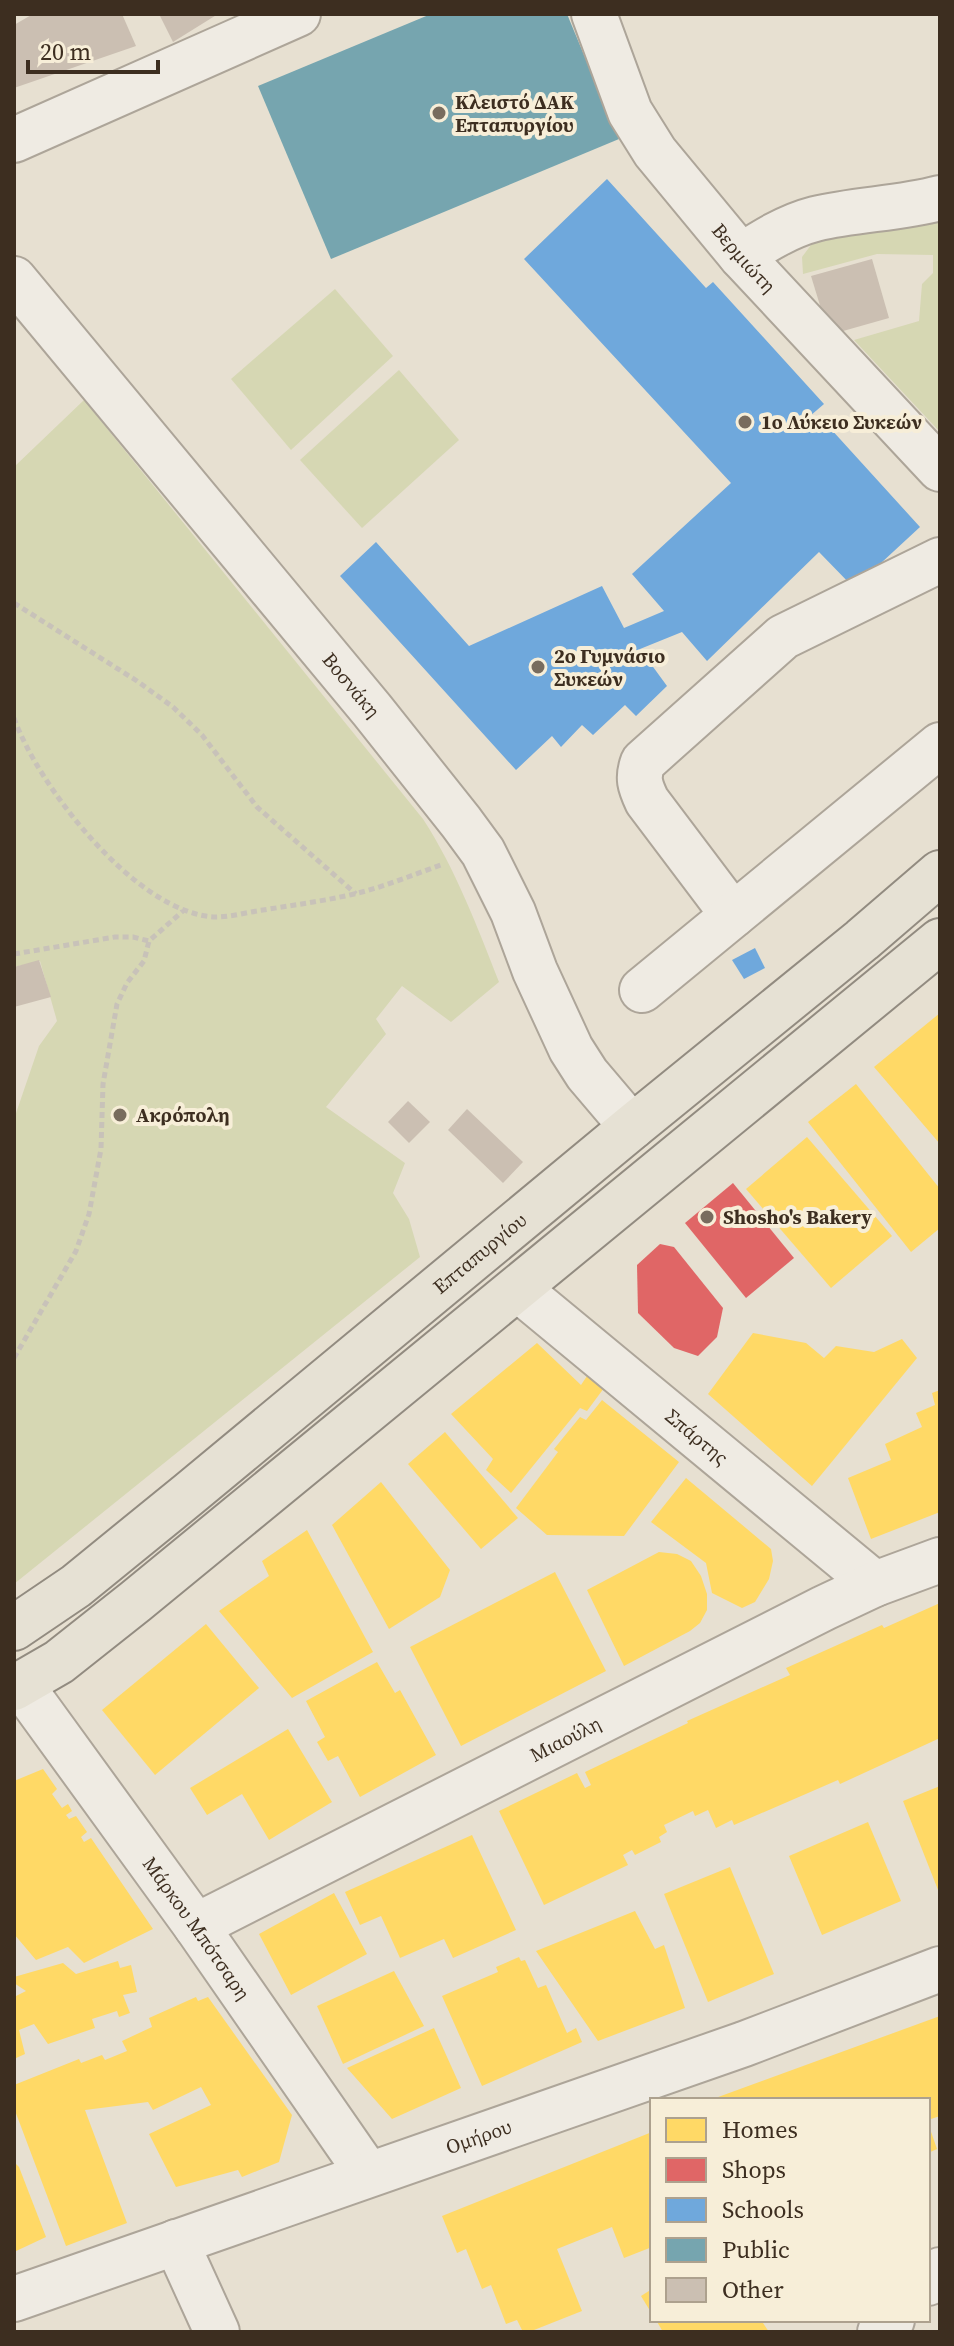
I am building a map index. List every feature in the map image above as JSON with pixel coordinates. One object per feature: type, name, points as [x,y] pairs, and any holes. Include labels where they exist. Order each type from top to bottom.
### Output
[{"type":"main road","name":"Επταπυργίου","points":[[14,1628],[76,1586],[632,1127],[933,890]]},
{"type":"main road","points":[[17,1686],[59,1662],[103,1627],[940,941]]},
{"type":"street","points":[[14,140],[298,14]]},
{"type":"street","name":"Βερμιώτη","points":[[594,14],[630,112],[642,134],[741,256],[940,469]]},
{"type":"street","points":[[741,256],[781,232],[812,220],[940,198]]},
{"type":"street","name":"Βοσνάκη","points":[[14,279],[430,781],[483,852],[513,912],[535,971],[571,1049],[587,1074],[632,1127]]},
{"type":"street","points":[[733,915],[647,801],[639,774],[643,762],[783,637],[940,560]]},
{"type":"street","points":[[642,990],[940,745]]},
{"type":"street","name":"Σπάρτης","points":[[518,1289],[875,1584]]},
{"type":"street","name":"Μιαούλη","points":[[196,1926],[875,1584],[940,1560]]},
{"type":"street","name":"Μάρκου Μπότσαρη","points":[[17,1686],[196,1926],[368,2174]]},
{"type":"street","name":"Ομήρου","points":[[14,2299],[744,2044],[940,1969]]},
{"type":"street","points":[[176,2242],[217,2332]]},
{"type":"path","points":[[14,603],[173,707],[202,735],[257,807],[356,894]]},
{"type":"path","points":[[14,718],[42,774],[91,839],[154,895],[183,911],[215,917],[356,894],[483,852]]},
{"type":"path","points":[[14,1358],[76,1251],[89,1214],[101,1149],[103,1084],[117,1004],[127,983],[144,961],[149,941],[183,911]]},
{"type":"path","points":[[14,954],[115,937],[149,941]]},
{"type":"green space","points":[[940,211],[940,432],[854,340],[919,321],[922,284],[933,273],[933,255],[877,254],[803,274],[802,257],[814,241]]},
{"type":"green space","points":[[335,289],[393,356],[291,450],[231,379]]},
{"type":"green space","points":[[399,370],[459,440],[362,528],[300,460]]},
{"type":"green space","points":[[84,400],[423,819],[456,878],[499,982],[451,1022],[402,986],[376,1019],[386,1034],[326,1107],[405,1163],[393,1193],[409,1219],[420,1257],[14,1584],[14,1119],[39,1046],[57,1021],[40,961],[14,967],[14,467]]},
{"type":"building: Homes","points":[[940,1013],[940,1144],[874,1067]]},
{"type":"building: Homes","points":[[856,1084],[940,1189],[940,1228],[911,1252],[808,1122]]},
{"type":"building: Homes","points":[[807,1137],[892,1236],[831,1288],[746,1189]]},
{"type":"building: Homes","points":[[753,1333],[806,1343],[824,1358],[836,1346],[874,1352],[902,1339],[917,1358],[812,1486],[708,1394]]},
{"type":"building: Homes","points":[[537,1343],[581,1385],[587,1376],[604,1388],[587,1411],[580,1408],[511,1493],[486,1470],[493,1459],[451,1414]]},
{"type":"building: Homes","points":[[940,1390],[940,1512],[871,1539],[848,1478],[891,1460],[885,1444],[922,1427],[916,1413],[935,1405],[932,1393]]},
{"type":"building: Homes","points":[[602,1400],[679,1462],[624,1536],[547,1535],[516,1508],[558,1452],[554,1449],[580,1417],[586,1420]]},
{"type":"building: Homes","points":[[445,1432],[518,1518],[481,1549],[408,1464]]},
{"type":"building: Homes","points":[[686,1478],[771,1549],[773,1561],[769,1579],[755,1602],[742,1608],[712,1593],[706,1563],[651,1522]]},
{"type":"building: Homes","points":[[381,1482],[450,1570],[440,1597],[389,1629],[332,1525]]},
{"type":"building: Homes","points":[[307,1530],[373,1652],[292,1698],[219,1611],[269,1576],[262,1561]]},
{"type":"building: Homes","points":[[659,1552],[677,1554],[691,1561],[701,1576],[707,1594],[707,1610],[700,1623],[690,1631],[624,1666],[587,1590]]},
{"type":"building: Homes","points":[[555,1572],[606,1671],[461,1746],[410,1647]]},
{"type":"building: Homes","points":[[940,1603],[940,1738],[840,1784],[838,1780],[734,1825],[732,1820],[716,1828],[708,1810],[695,1816],[693,1811],[664,1825],[667,1832],[659,1837],[661,1842],[635,1855],[632,1850],[623,1855],[628,1865],[544,1905],[499,1811],[577,1773],[585,1788],[591,1785],[585,1772],[687,1721],[790,1675],[786,1668]]},
{"type":"building: Homes","points":[[206,1624],[259,1688],[155,1775],[102,1710]]},
{"type":"building: Homes","points":[[377,1662],[395,1693],[400,1690],[436,1755],[360,1797],[338,1756],[328,1761],[317,1742],[325,1737],[306,1701]]},
{"type":"building: Homes","points":[[288,1729],[332,1802],[269,1840],[242,1794],[207,1815],[190,1788]]},
{"type":"building: Homes","points":[[43,1769],[57,1789],[52,1794],[62,1808],[68,1804],[72,1811],[66,1815],[69,1819],[76,1816],[87,1832],[81,1837],[84,1842],[91,1838],[153,1929],[84,1963],[68,1947],[36,1960],[14,1934],[14,1781]]},
{"type":"building: Homes","points":[[940,1786],[940,1895],[903,1801]]},
{"type":"building: Homes","points":[[868,1822],[901,1901],[822,1935],[789,1856]]},
{"type":"building: Homes","points":[[472,1835],[516,1930],[453,1958],[444,1939],[400,1958],[381,1916],[360,1925],[345,1892]]},
{"type":"building: Homes","points":[[730,1867],[774,1974],[708,2002],[664,1894]]},
{"type":"building: Homes","points":[[334,1893],[367,1954],[291,1995],[259,1934]]},
{"type":"building: Homes","points":[[635,1911],[655,1949],[664,1945],[685,2008],[598,2041],[536,1951]]},
{"type":"building: Homes","points":[[519,1957],[521,1961],[525,1960],[538,1988],[546,1985],[567,2033],[576,2028],[582,2042],[482,2086],[442,1996],[498,1972],[496,1967]]},
{"type":"building: Homes","points":[[118,1961],[120,1968],[131,1965],[137,1992],[123,1995],[130,2013],[119,2017],[117,2011],[92,2019],[95,2028],[48,2044],[34,2024],[19,2030],[25,2054],[14,2059],[14,1997],[26,1991],[14,1983],[14,1977],[63,1963],[76,1974]]},
{"type":"building: Homes","points":[[394,1971],[424,2026],[343,2064],[317,2006]]},
{"type":"building: Homes","points":[[196,1997],[198,2001],[208,1997],[292,2115],[279,2162],[242,2177],[238,2170],[176,2187],[149,2134],[211,2105],[201,2087],[153,2110],[148,2102],[85,2110],[127,2223],[66,2246],[14,2108],[14,2085],[79,2059],[81,2063],[102,2055],[105,2060],[127,2051],[122,2041],[152,2027],[149,2018]]},
{"type":"building: Homes","points":[[940,2016],[940,2116],[930,2119],[930,2098],[715,2098]]},
{"type":"building: Homes","points":[[434,2028],[461,2088],[392,2119],[347,2068]]},
{"type":"building: Homes","points":[[930,2129],[937,2149],[930,2152]]},
{"type":"building: Homes","points":[[650,2133],[650,2248],[624,2258],[612,2227],[557,2249],[582,2311],[529,2332],[523,2332],[517,2320],[506,2324],[491,2285],[482,2289],[466,2249],[457,2253],[442,2216]]},
{"type":"building: Homes","points":[[14,2162],[19,2167],[46,2237],[14,2252]]},
{"type":"building: Homes","points":[[650,2290],[650,2311],[641,2296]]},
{"type":"building: Homes","points":[[657,2322],[762,2322],[769,2332],[663,2332]]},
{"type":"building: Shops","points":[[733,1183],[794,1258],[746,1298],[685,1223]]},
{"type":"building: Shops","points":[[660,1244],[674,1247],[723,1308],[717,1337],[698,1356],[674,1348],[638,1313],[637,1265]]},
{"type":"building: Schools","name":"1ο Λύκειο Συκεών","points":[[607,179],[706,288],[713,282],[824,404],[810,416],[824,433],[830,428],[920,527],[854,588],[819,552],[707,661],[682,632],[640,649],[667,686],[636,716],[625,705],[593,735],[582,725],[561,747],[552,736],[516,770],[340,576],[376,542],[469,646],[602,586],[624,628],[664,611],[632,574],[731,483],[524,259]]},
{"type":"building: Schools","points":[[755,948],[765,968],[744,979],[732,960]]},
{"type":"building: Public","name":"Κλειστό ΔΑΚ Επταπυργίου","points":[[431,14],[567,14],[619,139],[331,259],[258,86]]},
{"type":"building: Other","points":[[33,14],[122,14],[136,46],[14,88],[14,25]]},
{"type":"building: Other","points":[[159,14],[218,14],[173,42]]},
{"type":"building: Other","points":[[872,259],[889,318],[829,335],[811,276]]},
{"type":"building: Other","points":[[39,960],[51,997],[14,1007],[14,967]]},
{"type":"building: Other","points":[[408,1101],[430,1122],[409,1143],[388,1122]]},
{"type":"building: Other","points":[[467,1109],[523,1162],[503,1183],[448,1130]]},
{"type":"place","name":"Κλειστό ΔΑΚ Επταπυργίου","points":[[439,113]]},
{"type":"place","name":"1ο Λύκειο Συκεών","points":[[745,422]]},
{"type":"place","name":"2ο Γυμνάσιο Συκεών","points":[[538,667]]},
{"type":"place","name":"Ακρόπολη","points":[[120,1115]]},
{"type":"place","name":"Shosho's Bakery","points":[[707,1217]]}]
